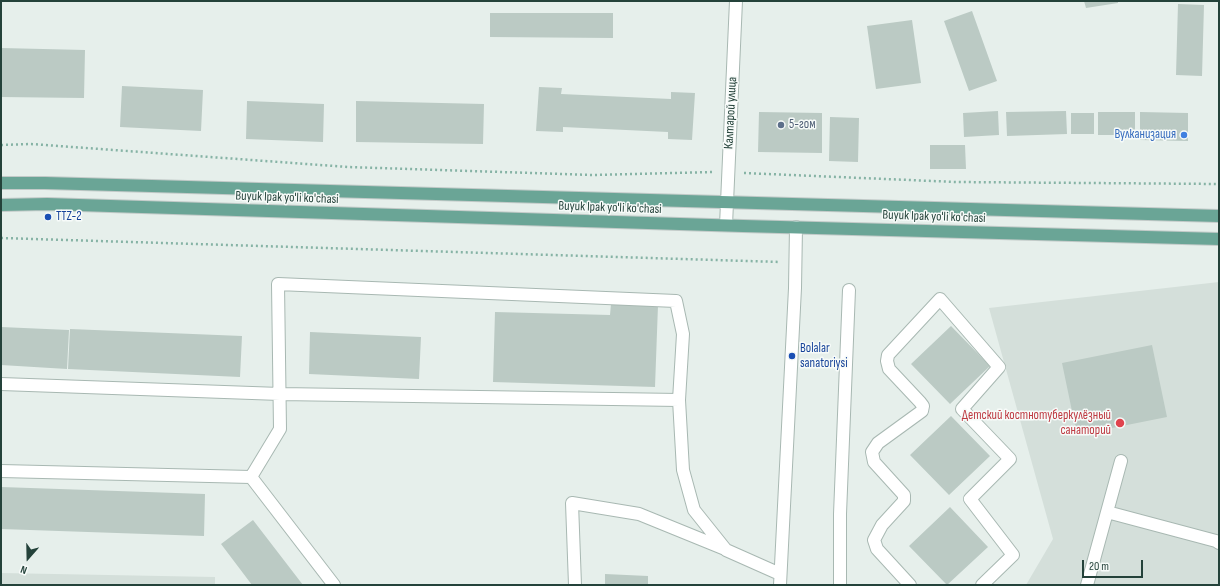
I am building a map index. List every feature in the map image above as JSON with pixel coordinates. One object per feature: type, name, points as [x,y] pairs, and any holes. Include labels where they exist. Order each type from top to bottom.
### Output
[{"type":"main road","name":"Buyuk Ipak yo'li ko'chasi","points":[[1,183],[1219,216]]},
{"type":"main road","name":"Buyuk Ipak yo'li ko'chasi","points":[[1,205],[63,205],[1219,239]]},
{"type":"main road","points":[[796,227],[797,205]]},
{"type":"street","name":"Калтарой улица","points":[[726,225],[736,1]]},
{"type":"street","points":[[575,585],[572,503],[639,514],[726,550],[780,580],[796,288],[796,227]]},
{"type":"street","points":[[251,477],[280,429],[278,284],[676,301],[684,334],[679,400],[683,470],[694,510],[726,550]]},
{"type":"street","points":[[840,585],[840,514],[849,290]]},
{"type":"street","points":[[910,585],[877,549],[874,540],[882,526],[904,501],[904,495],[874,462],[872,452],[878,443],[922,411],[923,406],[889,369],[887,361],[888,355],[940,299],[999,367],[962,409],[1010,459],[970,499],[1013,555],[982,585]]},
{"type":"street","points":[[1,384],[280,394],[679,400]]},
{"type":"street","points":[[1087,585],[1121,461]]},
{"type":"street","points":[[1,471],[251,477]]},
{"type":"street","points":[[251,477],[334,585]]},
{"type":"street","points":[[1107,512],[1219,543]]},
{"type":"path","points":[[1,145],[31,144],[364,167],[592,175],[728,172],[956,182],[1219,184]]},
{"type":"path","points":[[1,238],[796,262]]},
{"type":"shaded area","name":"Детский костнотуберкулёзный санаторий","points":[[1219,282],[1219,585],[1026,585],[1053,539],[989,308]]},
{"type":"shaded area","points":[[1,573],[215,577],[215,585],[1,585]]},
{"type":"building","points":[[1084,1],[1118,1],[1118,3],[1086,8]]},
{"type":"building","points":[[1178,4],[1204,5],[1202,76],[1176,75]]},
{"type":"building","points":[[972,11],[997,81],[969,91],[944,21]]},
{"type":"building","points":[[490,13],[613,13],[613,38],[490,37]]},
{"type":"building","points":[[912,20],[921,83],[876,89],[867,26]]},
{"type":"building","points":[[1,48],[85,50],[84,98],[1,97]]},
{"type":"building","points":[[122,86],[203,90],[201,131],[120,127]]},
{"type":"building","points":[[539,87],[562,88],[561,94],[671,99],[671,92],[695,93],[692,140],[668,139],[668,132],[563,127],[563,132],[536,131]]},
{"type":"building","points":[[247,101],[324,104],[323,142],[246,139]]},
{"type":"building","points":[[356,101],[484,104],[483,144],[356,142]]},
{"type":"building","points":[[998,111],[999,135],[964,137],[963,113]]},
{"type":"building","points":[[1066,111],[1067,134],[1007,136],[1006,112]]},
{"type":"building","points":[[759,112],[822,113],[822,153],[758,152]]},
{"type":"building","points":[[1098,112],[1135,112],[1135,135],[1098,135]]},
{"type":"building","points":[[1140,112],[1188,113],[1188,141],[1140,140]]},
{"type":"building","points":[[1071,113],[1094,113],[1094,134],[1071,134]]},
{"type":"building","points":[[830,117],[859,118],[858,162],[829,161]]},
{"type":"building","points":[[930,145],[965,145],[966,169],[930,169]]},
{"type":"building","points":[[611,304],[658,305],[655,387],[493,382],[495,312],[610,315]]},
{"type":"building","points":[[951,326],[990,366],[950,404],[911,364]]},
{"type":"building","points":[[1,327],[69,330],[67,369],[1,365]]},
{"type":"building","points":[[70,329],[242,336],[240,377],[68,369]]},
{"type":"building","points":[[310,332],[421,337],[419,379],[309,374]]},
{"type":"building","points":[[1152,345],[1167,417],[1077,435],[1062,363]]},
{"type":"building","points":[[951,416],[990,456],[949,495],[910,455]]},
{"type":"building","points":[[1,487],[205,494],[204,536],[1,529]]},
{"type":"building","points":[[950,507],[988,547],[947,585],[909,546]]},
{"type":"building","points":[[253,520],[303,585],[252,585],[221,544]]},
{"type":"building","points":[[605,574],[648,576],[648,585],[605,585]]},
{"type":"place","name":"5-гом","points":[[781,125]]},
{"type":"place","name":"Вулканизация","points":[[1184,135]]},
{"type":"place","name":"TTZ-2","points":[[48,217]]},
{"type":"place","name":"Bolalar sanatoriysi","points":[[792,356]]},
{"type":"place","name":"Детский костнотуберкулёзный санаторий","points":[[1120,423]]}]
